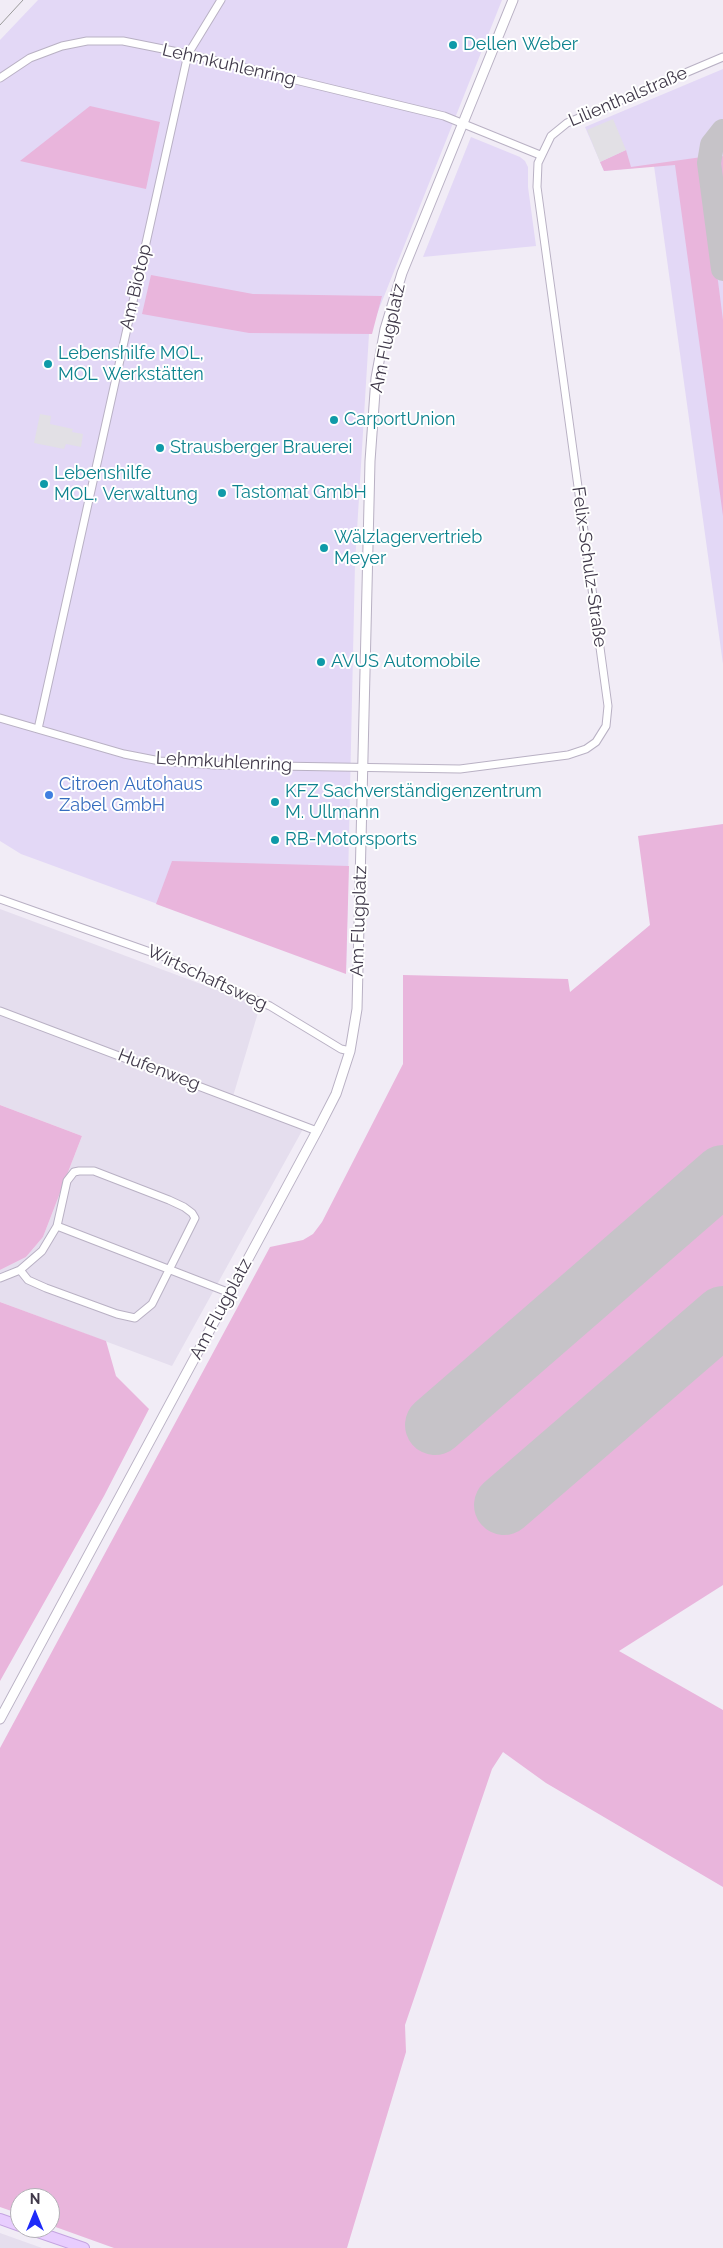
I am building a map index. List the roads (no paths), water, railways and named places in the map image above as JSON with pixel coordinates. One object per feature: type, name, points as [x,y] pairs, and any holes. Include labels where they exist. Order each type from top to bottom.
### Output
[{"type":"main road","points":[[55,2238],[84,2248]]},
{"type":"street","name":"Am Biotop","points":[[38,729],[188,54],[221,0]]},
{"type":"street","name":"Am Flugplatz","points":[[0,1719],[317,1131],[336,1094],[350,1051],[357,1009],[370,461],[376,378],[385,329],[402,273],[512,0]]},
{"type":"street","name":"Lehmkuhlenring","points":[[0,78],[30,58],[62,46],[86,41],[123,41],[188,54],[463,123]]},
{"type":"street","name":"Lilienthalstraße","points":[[540,155],[551,136],[567,123],[723,57]]},
{"type":"street","points":[[463,123],[540,155]]},
{"type":"street","name":"Felix-Schulz-Straße","points":[[363,768],[460,769],[568,755],[592,745],[606,726],[608,706],[537,187],[540,155]]},
{"type":"street","name":"Lehmkuhlenring","points":[[0,718],[115,751],[160,761],[229,765],[363,768]]},
{"type":"street","name":"Wirtschaftsweg","points":[[0,899],[170,958],[222,986],[270,1006],[341,1049],[350,1051]]},
{"type":"street","name":"Hufenweg","points":[[0,1011],[317,1131]]},
{"type":"street","points":[[0,1278],[20,1270],[42,1251],[57,1226],[67,1181],[74,1172],[94,1172],[161,1197],[184,1206],[192,1213],[194,1218],[152,1304],[135,1318],[117,1314],[46,1288],[28,1280],[20,1270]]},
{"type":"street","points":[[57,1226],[230,1293]]},
{"type":"tram line","points":[[0,25],[23,0]]},
{"type":"place","name":"Dellen Weber","points":[[453,45]]},
{"type":"place","name":"Lebenshilfe MOL, MOL Werkstätten","points":[[48,364]]},
{"type":"place","name":"CarportUnion","points":[[334,420]]},
{"type":"place","name":"Strausberger Brauerei","points":[[160,448]]},
{"type":"place","name":"Lebenshilfe MOL, Verwaltung","points":[[44,484]]},
{"type":"place","name":"Tastomat GmbH","points":[[222,493]]},
{"type":"place","name":"Wälzlagervertrieb Meyer","points":[[324,548]]},
{"type":"place","name":"AVUS Automobile","points":[[321,662]]},
{"type":"place","name":"Citroen Autohaus Zabel GmbH","points":[[49,795]]},
{"type":"place","name":"KFZ Sachverständigenzentrum M. Ullmann","points":[[275,802]]},
{"type":"place","name":"RB-Motorsports","points":[[275,840]]}]
